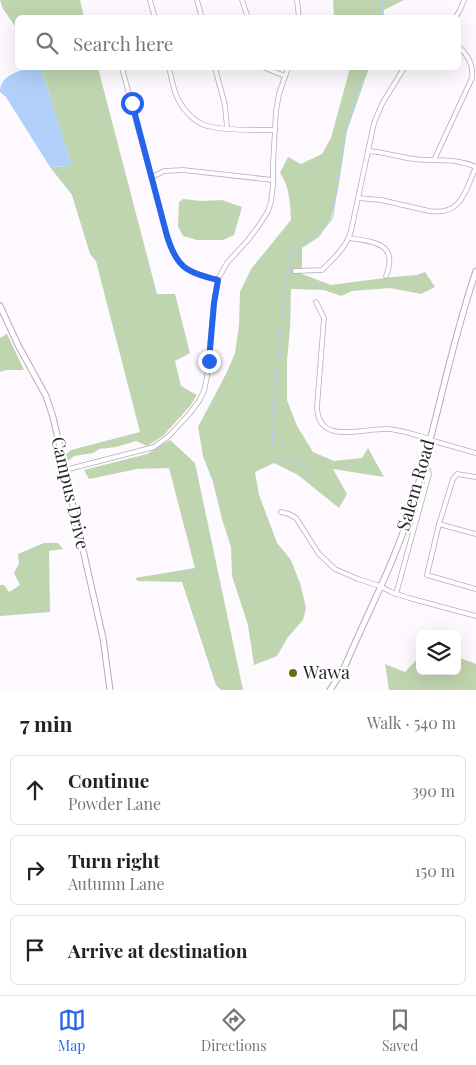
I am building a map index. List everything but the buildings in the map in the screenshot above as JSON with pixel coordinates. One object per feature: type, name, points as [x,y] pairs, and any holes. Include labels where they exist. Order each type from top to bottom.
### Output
[{"type":"street","points":[[150,0],[154,15]]},
{"type":"street","points":[[197,0],[201,15]]},
{"type":"street","points":[[242,0],[247,15]]},
{"type":"street","points":[[297,0],[299,15]]},
{"type":"street","points":[[457,15],[464,0]]},
{"type":"street","points":[[434,160],[472,78],[471,62],[461,49]]},
{"type":"street","points":[[123,70],[170,245],[181,265],[195,274],[218,280]]},
{"type":"street","points":[[170,70],[180,104],[187,113],[203,125],[216,128],[275,130]]},
{"type":"street","points":[[216,70],[225,104],[227,128]]},
{"type":"street","points":[[270,70],[285,76]]},
{"type":"street","points":[[65,470],[154,447],[170,436],[194,409],[202,396],[206,382],[214,303],[220,273],[266,215],[272,196],[278,100],[287,70]]},
{"type":"street","points":[[295,271],[322,270],[341,251],[349,238],[371,134],[377,115],[403,70]]},
{"type":"street","points":[[358,198],[381,200],[429,211],[445,212],[452,209],[460,201],[466,192],[476,167],[456,161],[412,159],[368,151]]},
{"type":"street","points":[[152,176],[164,171],[179,170],[273,180]]},
{"type":"street","points":[[349,238],[374,243],[386,250],[390,257],[386,276]]},
{"type":"street","name":"Salem Road","points":[[330,690],[345,665],[402,533],[423,465],[460,323],[476,271]]},
{"type":"street","points":[[316,302],[324,318],[317,407],[319,420],[324,426],[339,432],[399,430],[476,452]]},
{"type":"street","name":"Campus Drive","points":[[0,306],[48,402],[53,417],[101,632],[110,690]]},
{"type":"street","points":[[396,594],[429,474],[427,468],[423,465]]},
{"type":"street","points":[[476,477],[457,474],[453,479],[439,524],[427,575],[476,589]]},
{"type":"street","points":[[281,512],[296,518],[319,554],[331,566],[345,574],[380,586],[396,594],[476,616]]},
{"type":"street","points":[[439,524],[476,534]]},
{"type":"green space","points":[[0,0],[80,0],[84,15],[15,15],[15,26],[3,9]]},
{"type":"green space","points":[[333,0],[404,0],[384,10],[383,15],[334,15]]},
{"type":"green space","points":[[42,70],[99,70],[157,294],[175,294],[190,353],[175,361],[181,386],[197,395],[190,406],[163,436],[147,446],[136,441],[116,447],[99,449],[93,453],[74,456],[67,462],[65,455],[71,450],[140,432],[96,261],[90,254],[72,195],[50,167],[72,166]]},
{"type":"green space","points":[[349,70],[368,70],[347,131],[338,190],[331,219],[319,237],[302,248],[302,274],[331,285],[417,275],[425,272],[435,287],[421,294],[390,288],[352,291],[341,296],[324,290],[291,289],[287,400],[297,426],[313,452],[334,461],[362,458],[368,448],[384,477],[333,469],[347,494],[339,508],[298,475],[274,463],[255,472],[259,495],[277,543],[291,560],[300,583],[306,608],[303,620],[288,637],[277,656],[254,665],[248,625],[232,576],[231,547],[213,482],[203,456],[198,427],[235,353],[239,325],[240,292],[251,269],[291,220],[288,190],[280,173],[288,157],[301,164],[322,154],[331,138]]},
{"type":"green space","points":[[183,199],[201,201],[222,200],[242,207],[234,235],[223,240],[197,240],[183,236],[178,226],[179,202]]},
{"type":"green space","points":[[7,334],[24,370],[0,372],[0,338]]},
{"type":"green space","points":[[170,440],[195,463],[243,690],[221,690],[216,685],[182,582],[138,581],[135,578],[195,568],[169,468],[137,469],[89,479],[84,470],[147,454]]},
{"type":"green space","points":[[44,543],[58,543],[63,549],[49,551],[50,612],[0,616],[0,585],[4,585],[9,592],[20,585],[14,573],[19,564],[18,554]]},
{"type":"green space","points":[[461,658],[476,664],[476,690],[389,690],[385,664],[405,672],[416,660],[416,675],[461,675]]},
{"type":"water","points":[[21,70],[42,70],[72,166],[50,167],[6,97],[0,92],[6,78]]},
{"type":"waterway","points":[[382,0],[383,15]]},
{"type":"waterway","points":[[312,481],[306,470],[301,466],[271,458],[285,288],[293,249],[321,232],[333,217],[343,143],[363,70]]},
{"type":"place","name":"Wawa","points":[[293,673]]},
{"type":"route","points":[[132,103],[167,236],[174,254],[178,262],[188,270],[195,274],[218,280],[215,291],[209,361]]}]
